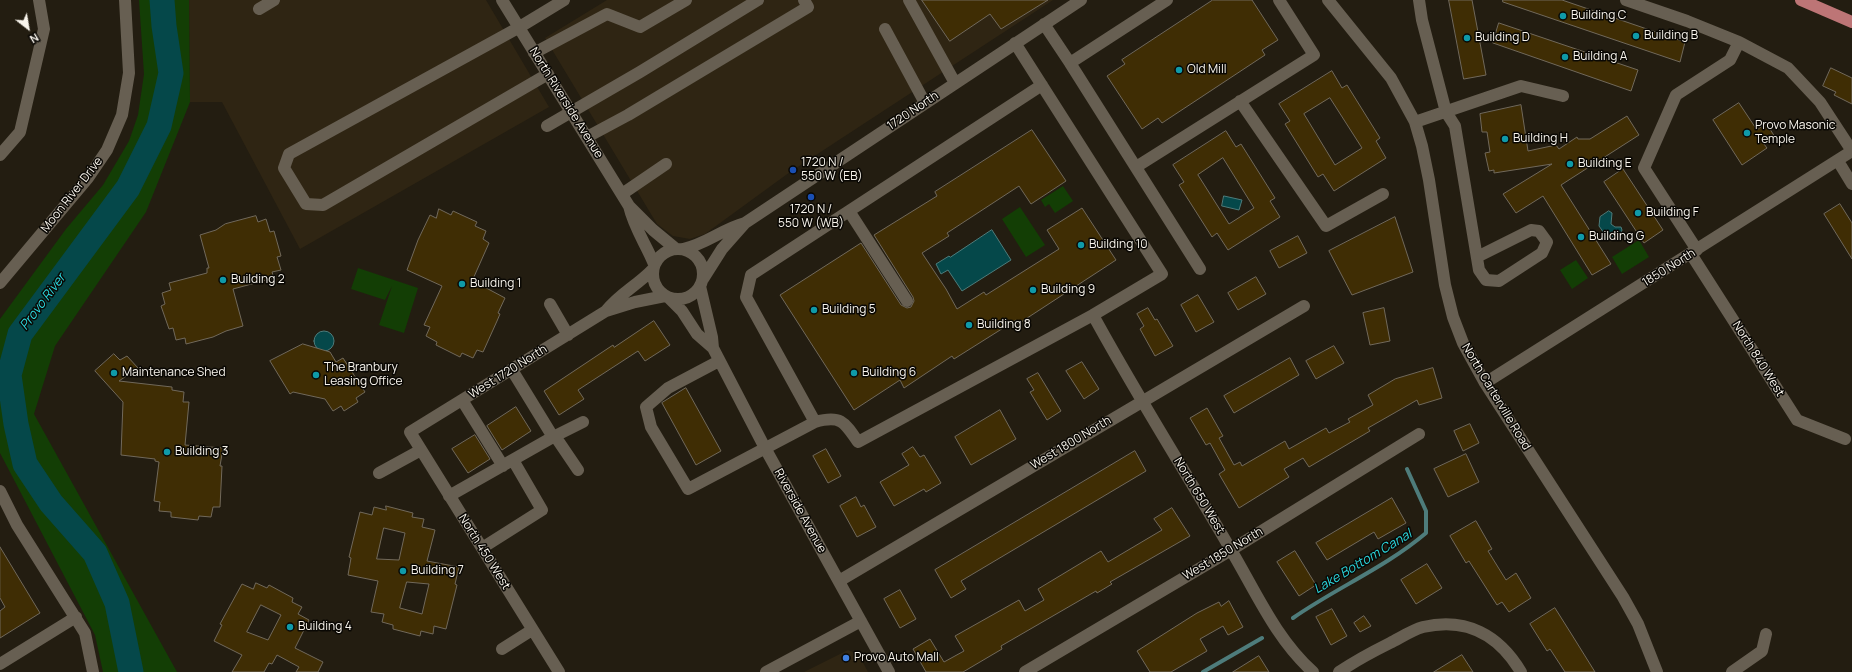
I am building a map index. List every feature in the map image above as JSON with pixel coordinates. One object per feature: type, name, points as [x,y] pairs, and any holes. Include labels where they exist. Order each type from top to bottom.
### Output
[{"type":"main road","points":[[1801,0],[1852,22]]},
{"type":"street","points":[[0,155],[20,132],[44,29],[39,0]]},
{"type":"street","name":"Moon River Drive","points":[[0,283],[88,178],[107,150],[122,115],[129,73],[125,0]]},
{"type":"street","points":[[259,9],[274,0]]},
{"type":"street","name":"North Riverside Avenue","points":[[502,0],[629,206],[636,228],[647,245],[654,266]]},
{"type":"street","points":[[548,74],[323,205],[306,204],[284,168],[289,154],[518,28],[564,0]]},
{"type":"street","points":[[534,53],[607,14],[626,23],[640,27],[686,0]]},
{"type":"street","points":[[547,126],[758,0]]},
{"type":"street","points":[[587,137],[628,115],[808,7],[804,0]]},
{"type":"street","points":[[909,0],[955,83]]},
{"type":"street","name":"1720 North","points":[[680,249],[704,243],[725,230],[745,223],[1081,0]]},
{"type":"street","points":[[1070,63],[1167,0]]},
{"type":"street","points":[[1136,167],[1314,55],[1279,0]]},
{"type":"street","name":"North Carterville Road","points":[[1328,0],[1391,78],[1414,122],[1426,167],[1445,285],[1453,317],[1463,343],[1486,383],[1623,597],[1638,624],[1657,672]]},
{"type":"street","points":[[1419,0],[1422,20],[1446,112],[1455,126],[1479,270],[1486,280],[1499,281],[1542,252],[1546,242],[1539,232],[1531,230],[1477,257]]},
{"type":"street","points":[[1626,0],[1687,21],[1739,42],[1788,68],[1820,102],[1852,151]]},
{"type":"street","points":[[1044,24],[1200,269]]},
{"type":"street","points":[[885,29],[925,103]]},
{"type":"street","name":"North 840 West","points":[[1739,42],[1730,60],[1676,95],[1644,168],[1797,420],[1845,439]]},
{"type":"street","points":[[719,361],[668,388],[646,407],[652,427],[688,489],[815,422],[830,418],[839,420],[847,426],[858,442],[1093,315],[1162,274],[1015,43]]},
{"type":"street","points":[[815,422],[746,297],[751,275],[1042,85]]},
{"type":"street","points":[[1414,122],[1521,86],[1563,96]]},
{"type":"street","points":[[1240,101],[1326,226],[1383,194]]},
{"type":"street","name":"1850 North","points":[[1486,383],[1852,151]]},
{"type":"street","points":[[1838,161],[1852,184]]},
{"type":"street","points":[[622,194],[666,164]]},
{"type":"street","name":"North Riverside Avenue","points":[[629,206],[653,230],[680,249]]},
{"type":"street","points":[[849,212],[907,301]]},
{"type":"street","name":"1720 North","points":[[701,283],[722,249],[745,223]]},
{"type":"street","points":[[680,249],[695,255],[702,267],[701,283],[693,295],[678,300],[667,297],[657,289],[653,282],[654,266],[664,253],[680,249]]},
{"type":"street","name":"West 1720 North","points":[[606,311],[612,302],[637,284],[654,266]]},
{"type":"street","name":"Riverside Avenue","points":[[701,283],[713,348],[719,361],[765,448],[889,672]]},
{"type":"street","name":"West 1720 North","points":[[410,432],[606,311],[635,302],[667,297]]},
{"type":"street","name":"Riverside Avenue","points":[[667,297],[682,311],[697,334],[713,348]]},
{"type":"street","points":[[550,304],[568,335]]},
{"type":"street","name":"West 1800 North","points":[[839,581],[1141,401],[1304,306]]},
{"type":"street","name":"North 650 West","points":[[1093,315],[1141,401],[1231,550],[1280,635],[1302,662],[1313,672]]},
{"type":"street","points":[[512,370],[553,437],[578,470]]},
{"type":"street","points":[[462,400],[542,510],[482,548]]},
{"type":"street","points":[[449,496],[553,437],[583,422]]},
{"type":"street","name":"North 450 West","points":[[410,432],[559,672]]},
{"type":"street","name":"West 1850 North","points":[[1025,672],[1231,550],[1419,434]]},
{"type":"street","points":[[378,473],[421,450]]},
{"type":"street","points":[[0,491],[17,525],[85,633],[93,672]]},
{"type":"street","points":[[0,664],[76,617]]},
{"type":"street","points":[[766,672],[862,621]]},
{"type":"street","points":[[1339,672],[1357,659],[1421,628],[1440,624],[1471,628],[1488,636],[1510,654],[1521,672]]},
{"type":"street","points":[[502,648],[532,630]]},
{"type":"street","points":[[1732,672],[1762,651],[1766,634]]},
{"type":"shaded area","points":[[189,0],[486,0],[549,107],[300,249],[222,102],[190,102]]},
{"type":"shaded area","points":[[607,0],[1053,0],[790,172],[705,234],[690,239],[673,236],[657,224],[545,38]]},
{"type":"shaded area","name":"Provo Auto Mall","points":[[848,650],[859,655],[868,672],[804,672]]},
{"type":"green space","points":[[139,0],[189,0],[190,102],[146,212],[55,346],[34,414],[177,672],[103,672],[95,635],[0,453],[0,319],[66,229],[103,185],[129,141],[138,115],[144,74]]},
{"type":"green space","points":[[1063,186],[1073,201],[1055,213],[1049,204],[1045,207],[1041,200]]},
{"type":"green space","points":[[1020,207],[1045,245],[1026,257],[1002,219]]},
{"type":"green space","points":[[1639,240],[1649,257],[1622,274],[1612,257]]},
{"type":"green space","points":[[1576,260],[1588,278],[1572,289],[1560,270]]},
{"type":"green space","points":[[358,268],[418,288],[404,333],[379,325],[392,286],[385,300],[351,289]]},
{"type":"water","points":[[1224,196],[1242,200],[1239,210],[1222,206]]},
{"type":"water","points":[[1609,211],[1612,213],[1611,224],[1615,227],[1621,227],[1622,230],[1621,233],[1615,237],[1606,236],[1599,226],[1600,217]]},
{"type":"water","points":[[992,230],[1011,260],[962,291],[948,270],[941,274],[936,264],[949,256],[950,257]]},
{"type":"water","points":[[324,331],[331,334],[334,341],[331,348],[324,351],[317,348],[314,341],[317,334]]},
{"type":"building","points":[[922,0],[1048,0],[1001,29],[990,14],[950,41]]},
{"type":"building","name":"Old Mill","points":[[1213,0],[1252,0],[1278,40],[1262,50],[1265,55],[1162,123],[1158,118],[1142,129],[1107,76],[1125,64],[1122,60]]},
{"type":"building","name":"Building D","points":[[1449,0],[1472,0],[1486,75],[1464,79]]},
{"type":"building","name":"Building B","points":[[1503,0],[1562,0],[1685,42],[1680,62],[1503,2]]},
{"type":"building","name":"Building A","points":[[1499,23],[1638,70],[1631,91],[1493,43]]},
{"type":"building","points":[[1831,68],[1852,78],[1852,104],[1834,95],[1836,92],[1823,86]]},
{"type":"building","points":[[1332,71],[1342,88],[1347,85],[1380,138],[1376,141],[1386,158],[1334,191],[1323,174],[1318,177],[1285,124],[1290,121],[1279,104]],"holes":[[[1330,98],[1362,148],[1335,165],[1304,114]]]},
{"type":"building","name":"Provo Masonic Temple","points":[[1739,103],[1757,130],[1766,123],[1775,137],[1764,144],[1767,148],[1742,165],[1713,120]]},
{"type":"building","points":[[1521,105],[1528,151],[1556,145],[1559,149],[1577,137],[1578,139],[1590,139],[1627,116],[1639,135],[1561,185],[1611,264],[1592,275],[1543,196],[1516,213],[1503,194],[1552,164],[1494,173],[1494,170],[1489,171],[1485,153],[1490,152],[1487,132],[1482,132],[1480,114]]},
{"type":"building","points":[[1032,130],[1066,181],[1031,204],[1019,186],[947,233],[949,236],[922,253],[946,289],[957,309],[984,292],[986,295],[1059,249],[1047,230],[1082,208],[1116,260],[1018,324],[1016,320],[954,359],[952,356],[904,388],[900,380],[854,410],[780,295],[861,243],[901,305],[907,308],[911,307],[914,301],[913,297],[874,235],[937,196],[935,192]]},
{"type":"building","points":[[1226,131],[1236,147],[1241,144],[1275,198],[1270,201],[1280,217],[1228,250],[1217,233],[1212,237],[1179,185],[1184,182],[1173,165]],"holes":[[[1223,158],[1254,208],[1229,224],[1198,175]]]},
{"type":"building","name":"Building F","points":[[1623,169],[1663,230],[1644,243],[1604,182]]},
{"type":"building","points":[[1840,204],[1852,223],[1852,259],[1824,214]]},
{"type":"building","name":"Building 1","points":[[439,209],[451,215],[453,211],[477,222],[475,226],[486,231],[483,239],[489,243],[473,279],[476,280],[475,282],[505,298],[498,313],[500,314],[483,352],[477,350],[473,358],[462,353],[460,357],[436,345],[437,342],[426,336],[430,327],[424,325],[442,286],[407,270],[418,240],[430,215],[436,218]]},
{"type":"building","name":"Building 2","points":[[256,216],[258,222],[266,219],[270,232],[274,231],[281,256],[277,257],[281,270],[272,272],[274,278],[233,289],[243,326],[213,337],[186,344],[185,338],[176,340],[173,328],[169,329],[161,306],[165,304],[162,293],[171,290],[169,283],[207,273],[207,268],[209,268],[200,235],[216,230],[225,224]]},
{"type":"building","points":[[1395,217],[1413,272],[1352,295],[1329,251]]},
{"type":"building","points":[[1298,236],[1307,253],[1279,268],[1270,251]]},
{"type":"building","points":[[1256,277],[1266,294],[1238,310],[1228,293]]},
{"type":"building","points":[[1198,295],[1214,322],[1196,332],[1181,305]]},
{"type":"building","points":[[1148,308],[1155,320],[1157,319],[1173,346],[1155,356],[1140,329],[1144,326],[1137,314]]},
{"type":"building","points":[[1384,308],[1390,341],[1370,345],[1363,313]]},
{"type":"building","points":[[654,321],[670,345],[645,361],[638,351],[578,390],[584,399],[559,415],[544,391],[613,345],[614,347]]},
{"type":"building","name":"The Branbury Leasing Office","points":[[303,344],[330,352],[336,362],[343,358],[365,392],[356,398],[358,402],[344,411],[341,406],[333,411],[325,399],[293,392],[290,394],[270,361]]},
{"type":"building","points":[[1334,346],[1344,363],[1316,379],[1306,361]]},
{"type":"building","name":"Building 3","points":[[114,354],[120,360],[127,356],[138,368],[119,381],[172,387],[172,390],[184,392],[183,402],[189,402],[185,445],[223,448],[220,466],[222,466],[220,507],[213,507],[211,517],[199,516],[198,520],[171,517],[171,512],[159,511],[160,502],[154,501],[159,462],[155,461],[155,459],[121,455],[123,402],[95,371]]},
{"type":"building","points":[[1290,358],[1299,375],[1234,413],[1224,396]]},
{"type":"building","points":[[1082,362],[1099,389],[1084,399],[1066,371]]},
{"type":"building","points":[[1433,368],[1442,398],[1419,405],[1417,400],[1368,428],[1370,431],[1309,467],[1303,458],[1284,469],[1289,477],[1239,508],[1219,474],[1225,470],[1210,443],[1206,445],[1190,418],[1207,408],[1223,436],[1219,438],[1234,465],[1240,462],[1242,466],[1285,441],[1289,449],[1326,428],[1329,433],[1350,422],[1348,419],[1373,405],[1368,395],[1395,379]]},
{"type":"building","points":[[1038,373],[1061,411],[1047,420],[1030,392],[1034,390],[1027,379]]},
{"type":"building","points":[[686,388],[721,451],[696,465],[662,403]]},
{"type":"building","points":[[516,407],[531,431],[502,450],[487,426]]},
{"type":"building","points":[[1000,410],[1016,439],[971,465],[955,437]]},
{"type":"building","points":[[1470,424],[1479,443],[1463,451],[1454,431]]},
{"type":"building","points":[[475,435],[490,459],[468,473],[452,449]]},
{"type":"building","points":[[913,447],[920,457],[924,455],[941,483],[926,492],[924,489],[894,506],[880,482],[909,465],[902,454]]},
{"type":"building","points":[[826,449],[841,476],[828,483],[813,456]]},
{"type":"building","points":[[1135,451],[1146,471],[961,581],[966,589],[951,598],[935,570]]},
{"type":"building","points":[[1466,454],[1479,482],[1448,497],[1434,469]]},
{"type":"building","points":[[856,497],[861,507],[864,505],[876,527],[857,537],[840,506]]},
{"type":"building","points":[[1392,498],[1406,523],[1378,539],[1374,532],[1327,560],[1316,543]]},
{"type":"building","name":"Building 7","points":[[386,506],[413,513],[412,517],[424,519],[422,527],[435,530],[427,561],[459,567],[455,584],[457,585],[446,629],[434,626],[433,634],[421,631],[420,636],[393,629],[393,625],[382,622],[384,614],[371,612],[378,581],[348,575],[351,558],[349,557],[360,512],[372,515],[374,507],[386,510]],"holes":[[[384,528],[405,533],[399,560],[377,559]],[[407,582],[429,584],[422,614],[400,608]]]},
{"type":"building","points":[[1172,508],[1190,536],[1110,582],[1112,584],[1097,593],[1096,591],[1001,646],[1002,649],[963,672],[926,672],[913,649],[930,639],[944,662],[964,651],[955,636],[1019,600],[1025,611],[1044,600],[1038,589],[1101,551],[1108,562],[1162,530],[1154,519]]},
{"type":"building","points":[[1476,521],[1492,549],[1488,551],[1506,580],[1516,573],[1531,598],[1509,612],[1502,602],[1497,605],[1469,561],[1466,563],[1450,536]]},
{"type":"building","points":[[0,547],[40,613],[0,638],[0,611],[5,607],[0,598]]},
{"type":"building","points":[[1295,551],[1316,585],[1299,596],[1277,562]]},
{"type":"building","points":[[1427,564],[1442,588],[1416,604],[1401,580]]},
{"type":"building","name":"Building 4","points":[[256,583],[267,588],[269,585],[293,598],[292,602],[302,607],[298,614],[309,620],[295,648],[323,662],[318,672],[296,672],[299,667],[277,655],[272,664],[269,663],[264,672],[232,672],[242,655],[214,641],[222,625],[220,624],[242,584],[253,589]],"holes":[[[261,605],[281,615],[268,640],[247,632]]]},
{"type":"building","points":[[900,590],[916,619],[900,628],[884,599]]},
{"type":"building","points":[[1229,601],[1243,627],[1228,635],[1223,626],[1200,639],[1207,651],[1171,672],[1150,672],[1137,651],[1197,613],[1219,602],[1221,606]]},
{"type":"building","points":[[1555,608],[1595,672],[1565,672],[1550,649],[1547,651],[1530,624]]},
{"type":"building","points":[[1332,609],[1347,636],[1331,645],[1316,617]]},
{"type":"building","points":[[1364,616],[1371,626],[1360,632],[1354,623]]},
{"type":"building","points":[[1462,655],[1473,672],[1434,672]]},
{"type":"building","points":[[1259,656],[1269,672],[1233,672]]},
{"type":"waterway","name":"Provo River","points":[[131,672],[117,603],[95,553],[51,503],[25,464],[16,424],[9,375],[20,334],[128,188],[159,126],[171,73],[162,0]]},
{"type":"waterway","name":"Lake Bottom Canal","points":[[1293,618],[1309,607],[1378,567],[1426,533],[1426,511],[1407,469]]},
{"type":"waterway","name":"Lake Bottom Canal","points":[[1203,672],[1262,638]]},
{"type":"place","name":"Building C","points":[[1563,16]]},
{"type":"place","name":"Building B","points":[[1636,36]]},
{"type":"place","name":"Building D","points":[[1467,38]]},
{"type":"place","name":"Building A","points":[[1565,57]]},
{"type":"place","name":"Old Mill","points":[[1179,70]]},
{"type":"place","name":"Provo Masonic Temple","points":[[1747,133]]},
{"type":"place","name":"Building H","points":[[1505,139]]},
{"type":"place","name":"Building E","points":[[1570,164]]},
{"type":"place","name":"1720 N / 550 W (EB)","points":[[793,170]]},
{"type":"place","name":"1720 N / 550 W (WB)","points":[[811,197]]},
{"type":"place","name":"Building F","points":[[1638,213]]},
{"type":"place","name":"Building G","points":[[1581,237]]},
{"type":"place","name":"Building 10","points":[[1081,245]]},
{"type":"place","name":"Building 2","points":[[223,280]]},
{"type":"place","name":"Building 1","points":[[462,284]]},
{"type":"place","name":"Building 9","points":[[1033,290]]},
{"type":"place","name":"Building 5","points":[[814,310]]},
{"type":"place","name":"Building 8","points":[[969,325]]},
{"type":"place","name":"Maintenance Shed","points":[[114,373]]},
{"type":"place","name":"Building 6","points":[[854,373]]},
{"type":"place","name":"The Branbury Leasing Office","points":[[316,375]]},
{"type":"place","name":"Building 3","points":[[167,452]]},
{"type":"place","name":"Building 7","points":[[403,571]]},
{"type":"place","name":"Building 4","points":[[290,627]]},
{"type":"place","name":"Provo Auto Mall","points":[[846,658]]}]
